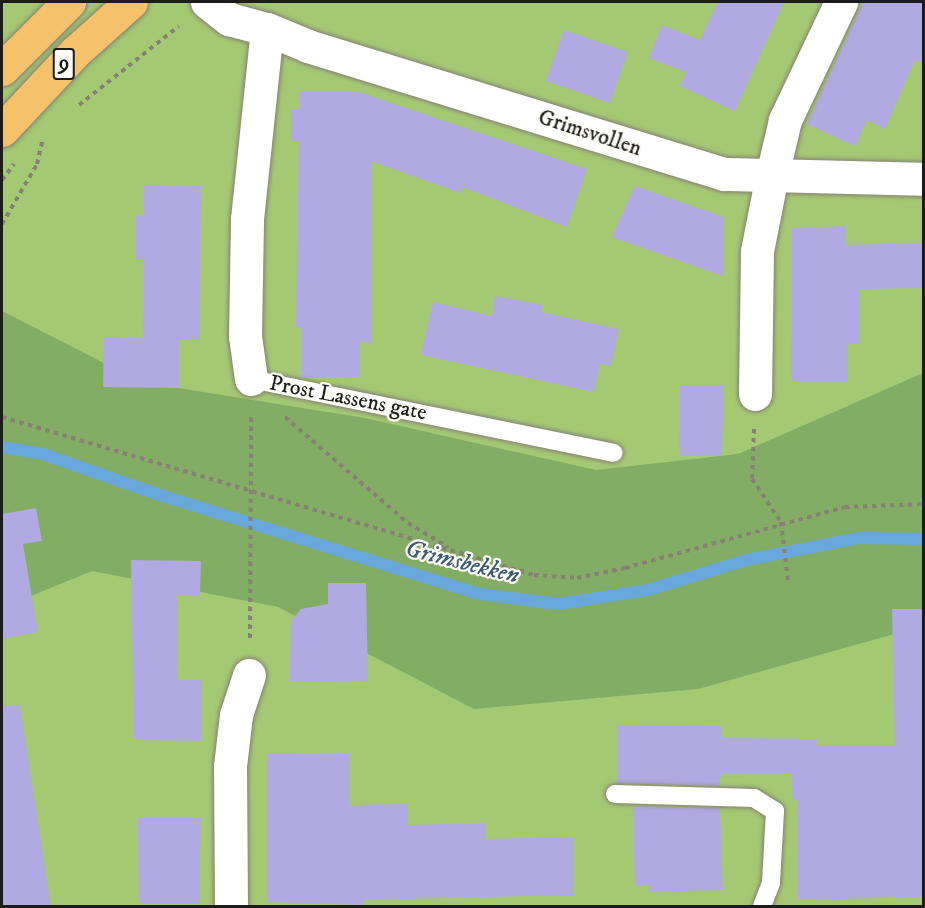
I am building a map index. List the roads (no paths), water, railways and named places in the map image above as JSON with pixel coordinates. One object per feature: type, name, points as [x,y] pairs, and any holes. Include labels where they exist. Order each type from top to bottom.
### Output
[{"type":"highway","name":"9","points":[[2,69],[69,2]]},
{"type":"highway","name":"9","points":[[11,143],[75,52],[131,2]]},
{"type":"street","points":[[755,394],[757,251],[772,175],[785,120],[841,2]]},
{"type":"street","name":"Grimsvollen","points":[[196,11],[229,19],[260,15],[308,46],[425,79],[668,159],[724,174],[924,179]]},
{"type":"street","name":"Prost Lassens gate","points":[[250,379],[245,336],[247,219],[260,15]]},
{"type":"street","points":[[231,906],[230,766],[236,715],[249,675]]},
{"type":"lane","name":"Prost Lassens gate","points":[[250,379],[614,453]]},
{"type":"lane","points":[[615,794],[754,798],[775,811],[771,883],[762,906]]},
{"type":"waterway","name":"Grimsbekken","points":[[2,447],[43,454],[163,496],[480,594],[558,604],[648,590],[746,560],[859,538],[924,539]]}]
